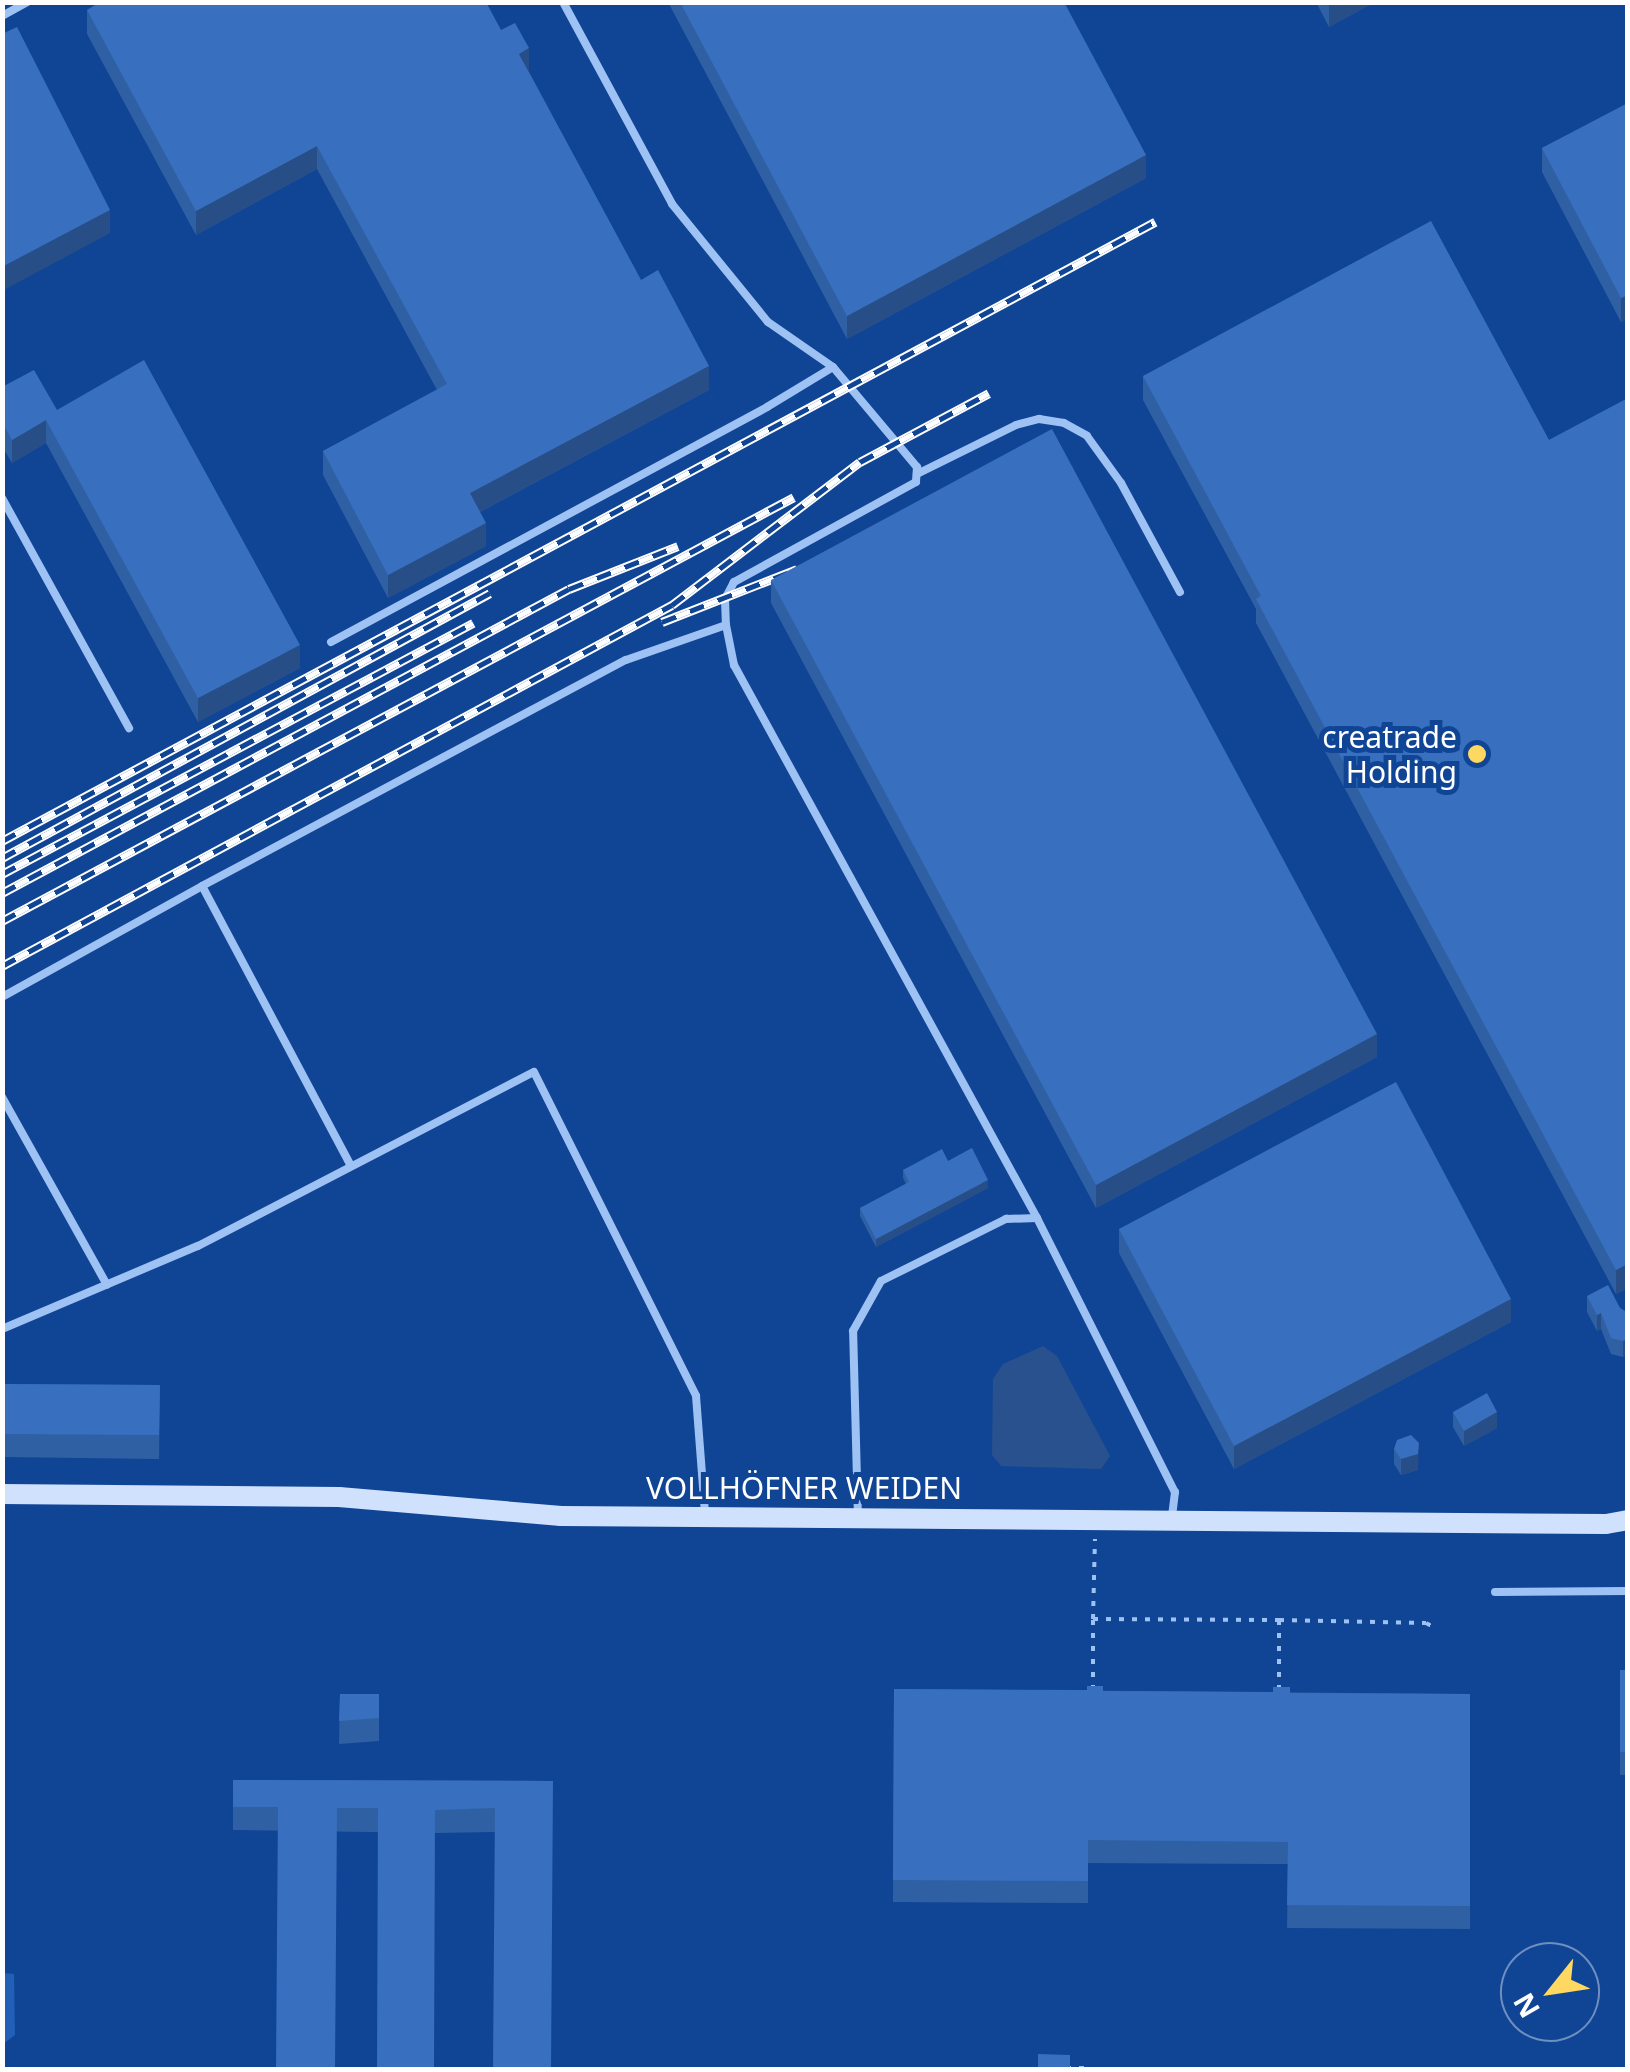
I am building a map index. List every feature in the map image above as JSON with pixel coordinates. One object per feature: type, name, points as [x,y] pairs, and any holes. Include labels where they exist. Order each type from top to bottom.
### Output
[{"type":"main road","name":"VOLLHÖFNER WEIDEN","points":[[2,1494],[338,1498],[525,1516],[1606,1524],[1628,1520]]},
{"type":"main road","name":"VOLLHÖFNER WEIDEN","points":[[1606,1524],[1628,1530]]},
{"type":"lane","points":[[2,16],[27,2]]},
{"type":"lane","points":[[562,2],[672,204],[768,322],[833,366],[917,467],[916,482],[734,582],[725,600],[734,665],[1037,1218],[1175,1492],[1172,1521]]},
{"type":"lane","points":[[331,642],[768,408],[833,366]]},
{"type":"lane","points":[[917,474],[1016,424],[1038,419],[1064,423],[1088,436],[1121,483],[1180,592]]},
{"type":"lane","points":[[2,498],[128,728]]},
{"type":"lane","points":[[2,997],[626,660],[726,624]]},
{"type":"lane","points":[[202,886],[351,1166]]},
{"type":"lane","points":[[2,1330],[198,1246],[534,1072],[696,1396],[706,1518]]},
{"type":"lane","points":[[2,1097],[106,1285]]},
{"type":"lane","points":[[858,1518],[853,1331],[882,1281],[1006,1219],[1037,1218]]},
{"type":"lane","points":[[1495,1592],[1628,1591]]},
{"type":"path","points":[[1093,1691],[1095,1520]]},
{"type":"path","points":[[1094,1620],[1426,1623],[1435,1628]]},
{"type":"path","points":[[1278,1692],[1279,1620]]},
{"type":"path","points":[[1053,2068],[1087,2068]]},
{"type":"shaded area","points":[[1043,1346],[1057,1356],[1110,1456],[1101,1469],[1001,1466],[992,1455],[993,1379],[1003,1364]]},
{"type":"shaded area","points":[[3,1973],[14,1974],[15,2035],[3,2044]]},
{"type":"building","points":[[100,2],[486,2],[501,30],[515,23],[529,48],[519,54],[641,280],[658,270],[709,366],[470,493],[486,523],[388,575],[323,451],[447,384],[317,146],[196,211],[87,10]]},
{"type":"building","points":[[680,2],[1064,2],[1146,155],[847,316]]},
{"type":"building","points":[[17,27],[110,210],[2,267],[2,34]]},
{"type":"building","points":[[1628,103],[1628,295],[1621,298],[1542,148]]},
{"type":"building","points":[[1431,221],[1549,440],[1628,398],[1628,1264],[1616,1270],[1256,599],[1261,596],[1143,376]]},
{"type":"building","points":[[144,360],[300,645],[198,698],[46,420],[12,440],[2,422],[2,387],[34,370],[57,410]]},
{"type":"building","points":[[1052,429],[1377,1034],[1096,1185],[771,580]]},
{"type":"building","points":[[1396,1082],[1511,1299],[1234,1446],[1119,1229]]},
{"type":"building","points":[[972,1148],[988,1180],[876,1239],[860,1208],[909,1182],[903,1170],[942,1149],[948,1161]]},
{"type":"building","points":[[1608,1285],[1620,1308],[1628,1313],[1628,1339],[1623,1341],[1611,1338],[1601,1313],[1597,1315],[1587,1296]]},
{"type":"building","points":[[2,1384],[160,1385],[159,1435],[2,1434]]},
{"type":"building","points":[[1487,1393],[1497,1412],[1464,1431],[1453,1412]]},
{"type":"building","points":[[1411,1435],[1419,1443],[1418,1454],[1401,1459],[1394,1449],[1397,1440]]},
{"type":"building","points":[[1620,1670],[1628,1670],[1628,1752],[1620,1752]]},
{"type":"building","points":[[1087,1686],[1103,1686],[1103,1691],[1273,1692],[1273,1687],[1290,1687],[1290,1693],[1470,1694],[1470,1906],[1287,1905],[1288,1842],[1088,1840],[1088,1881],[893,1880],[894,1689],[1087,1690]]},
{"type":"building","points":[[340,1694],[379,1694],[379,1718],[339,1721]]},
{"type":"building","points":[[233,1780],[553,1781],[551,2070],[493,2070],[495,1808],[435,1810],[434,2070],[377,2070],[378,1808],[337,1808],[335,2070],[276,2070],[278,1807],[233,1807]]},
{"type":"building","points":[[1038,2054],[1070,2055],[1070,2070],[1038,2070]]},
{"type":"railway","points":[[2,841],[1155,222]]},
{"type":"railway","points":[[2,966],[672,605],[860,462],[989,393]]},
{"type":"railway","points":[[2,921],[794,497]]},
{"type":"railway","points":[[2,893],[569,589],[678,546]]},
{"type":"railway","points":[[662,622],[797,569]]},
{"type":"railway","points":[[2,858],[490,593]]},
{"type":"railway","points":[[2,874],[473,623]]},
{"type":"place","name":"creatrade Holding","points":[[1477,754]]}]
